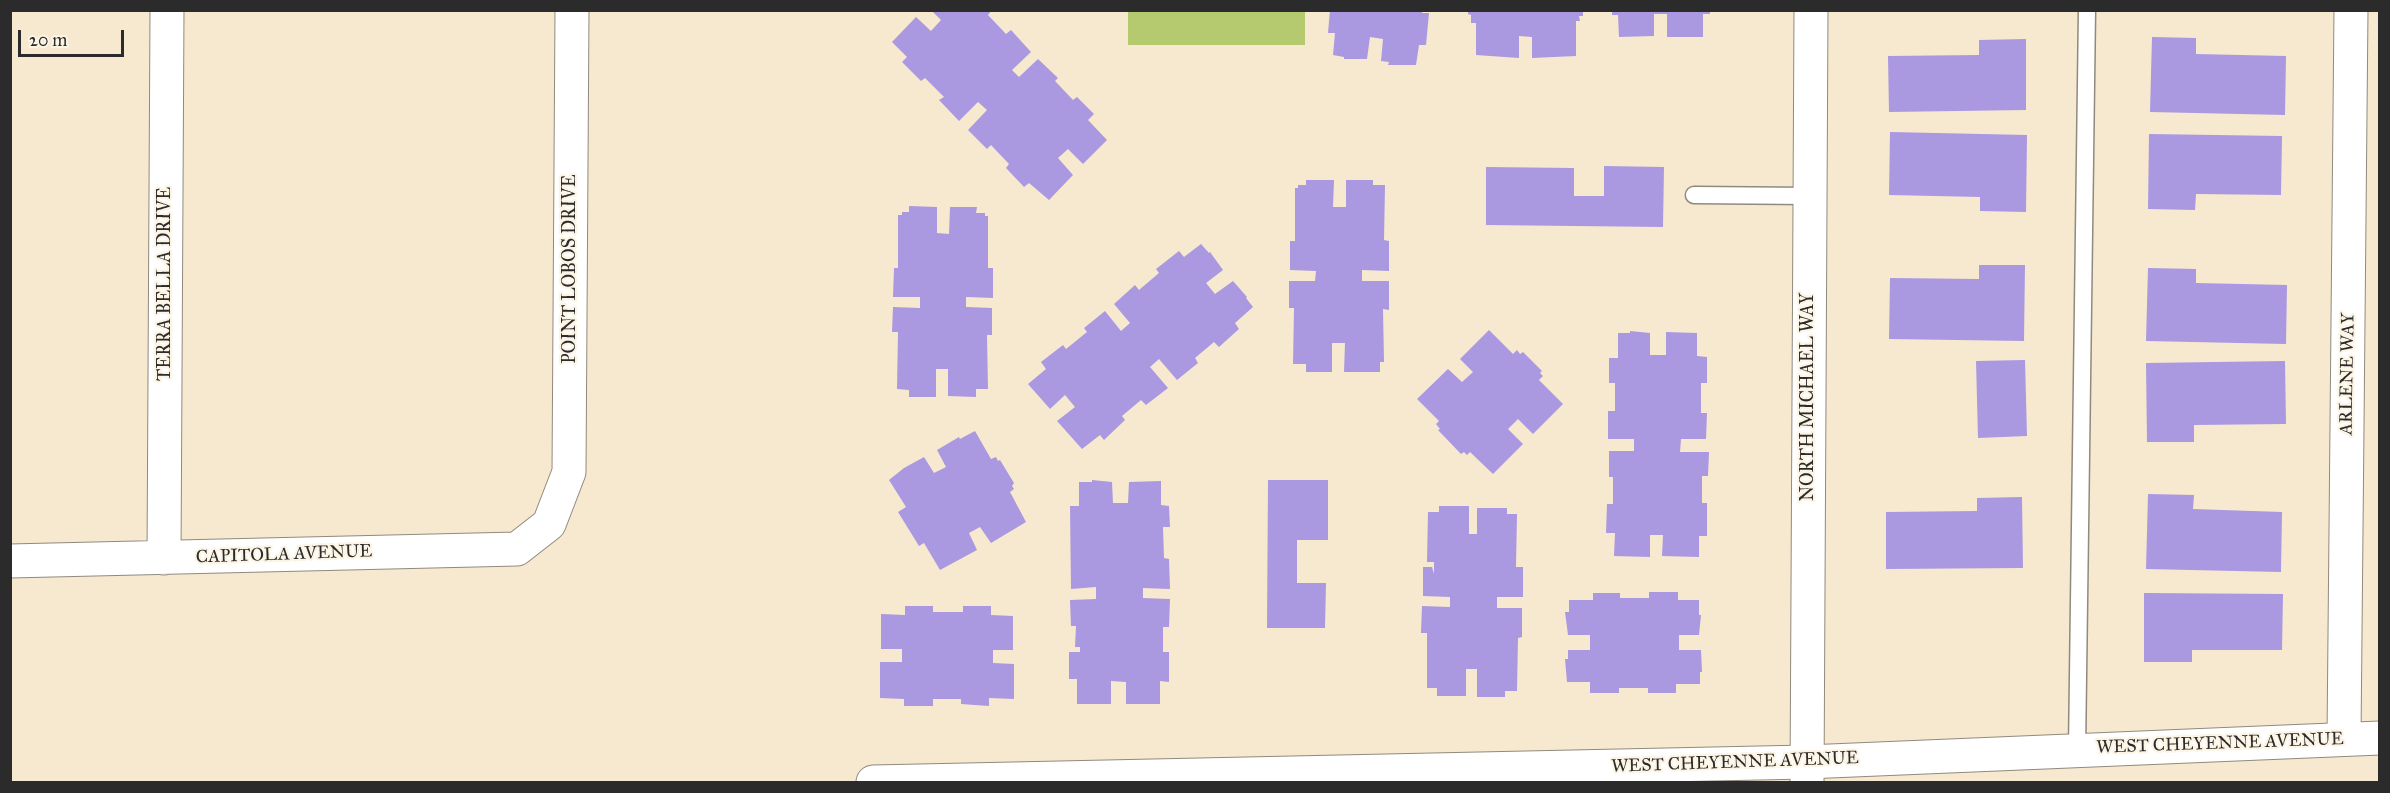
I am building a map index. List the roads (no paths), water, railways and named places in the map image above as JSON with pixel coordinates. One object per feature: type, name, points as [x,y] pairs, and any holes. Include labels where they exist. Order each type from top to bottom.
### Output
[{"type":"street","name":"TERRA BELLA DRIVE","points":[[164,558],[167,10]]},
{"type":"street","name":"POINT LOBOS DRIVE","points":[[549,524],[569,472],[572,10]]},
{"type":"street","name":"NORTH MICHAEL WAY","points":[[1807,772],[1811,10]]},
{"type":"street","name":"ARLENE WAY","points":[[2344,738],[2365,59],[2351,10]]},
{"type":"street","name":"CAPITOLA AVENUE","points":[[10,561],[517,549],[549,524]]},
{"type":"street","name":"WEST CHEYENNE AVENUE","points":[[873,783],[1807,772],[2077,750],[2379,738]]},
{"type":"lane","points":[[2077,750],[2087,10]]},
{"type":"lane","points":[[1694,195],[1810,196]]}]
